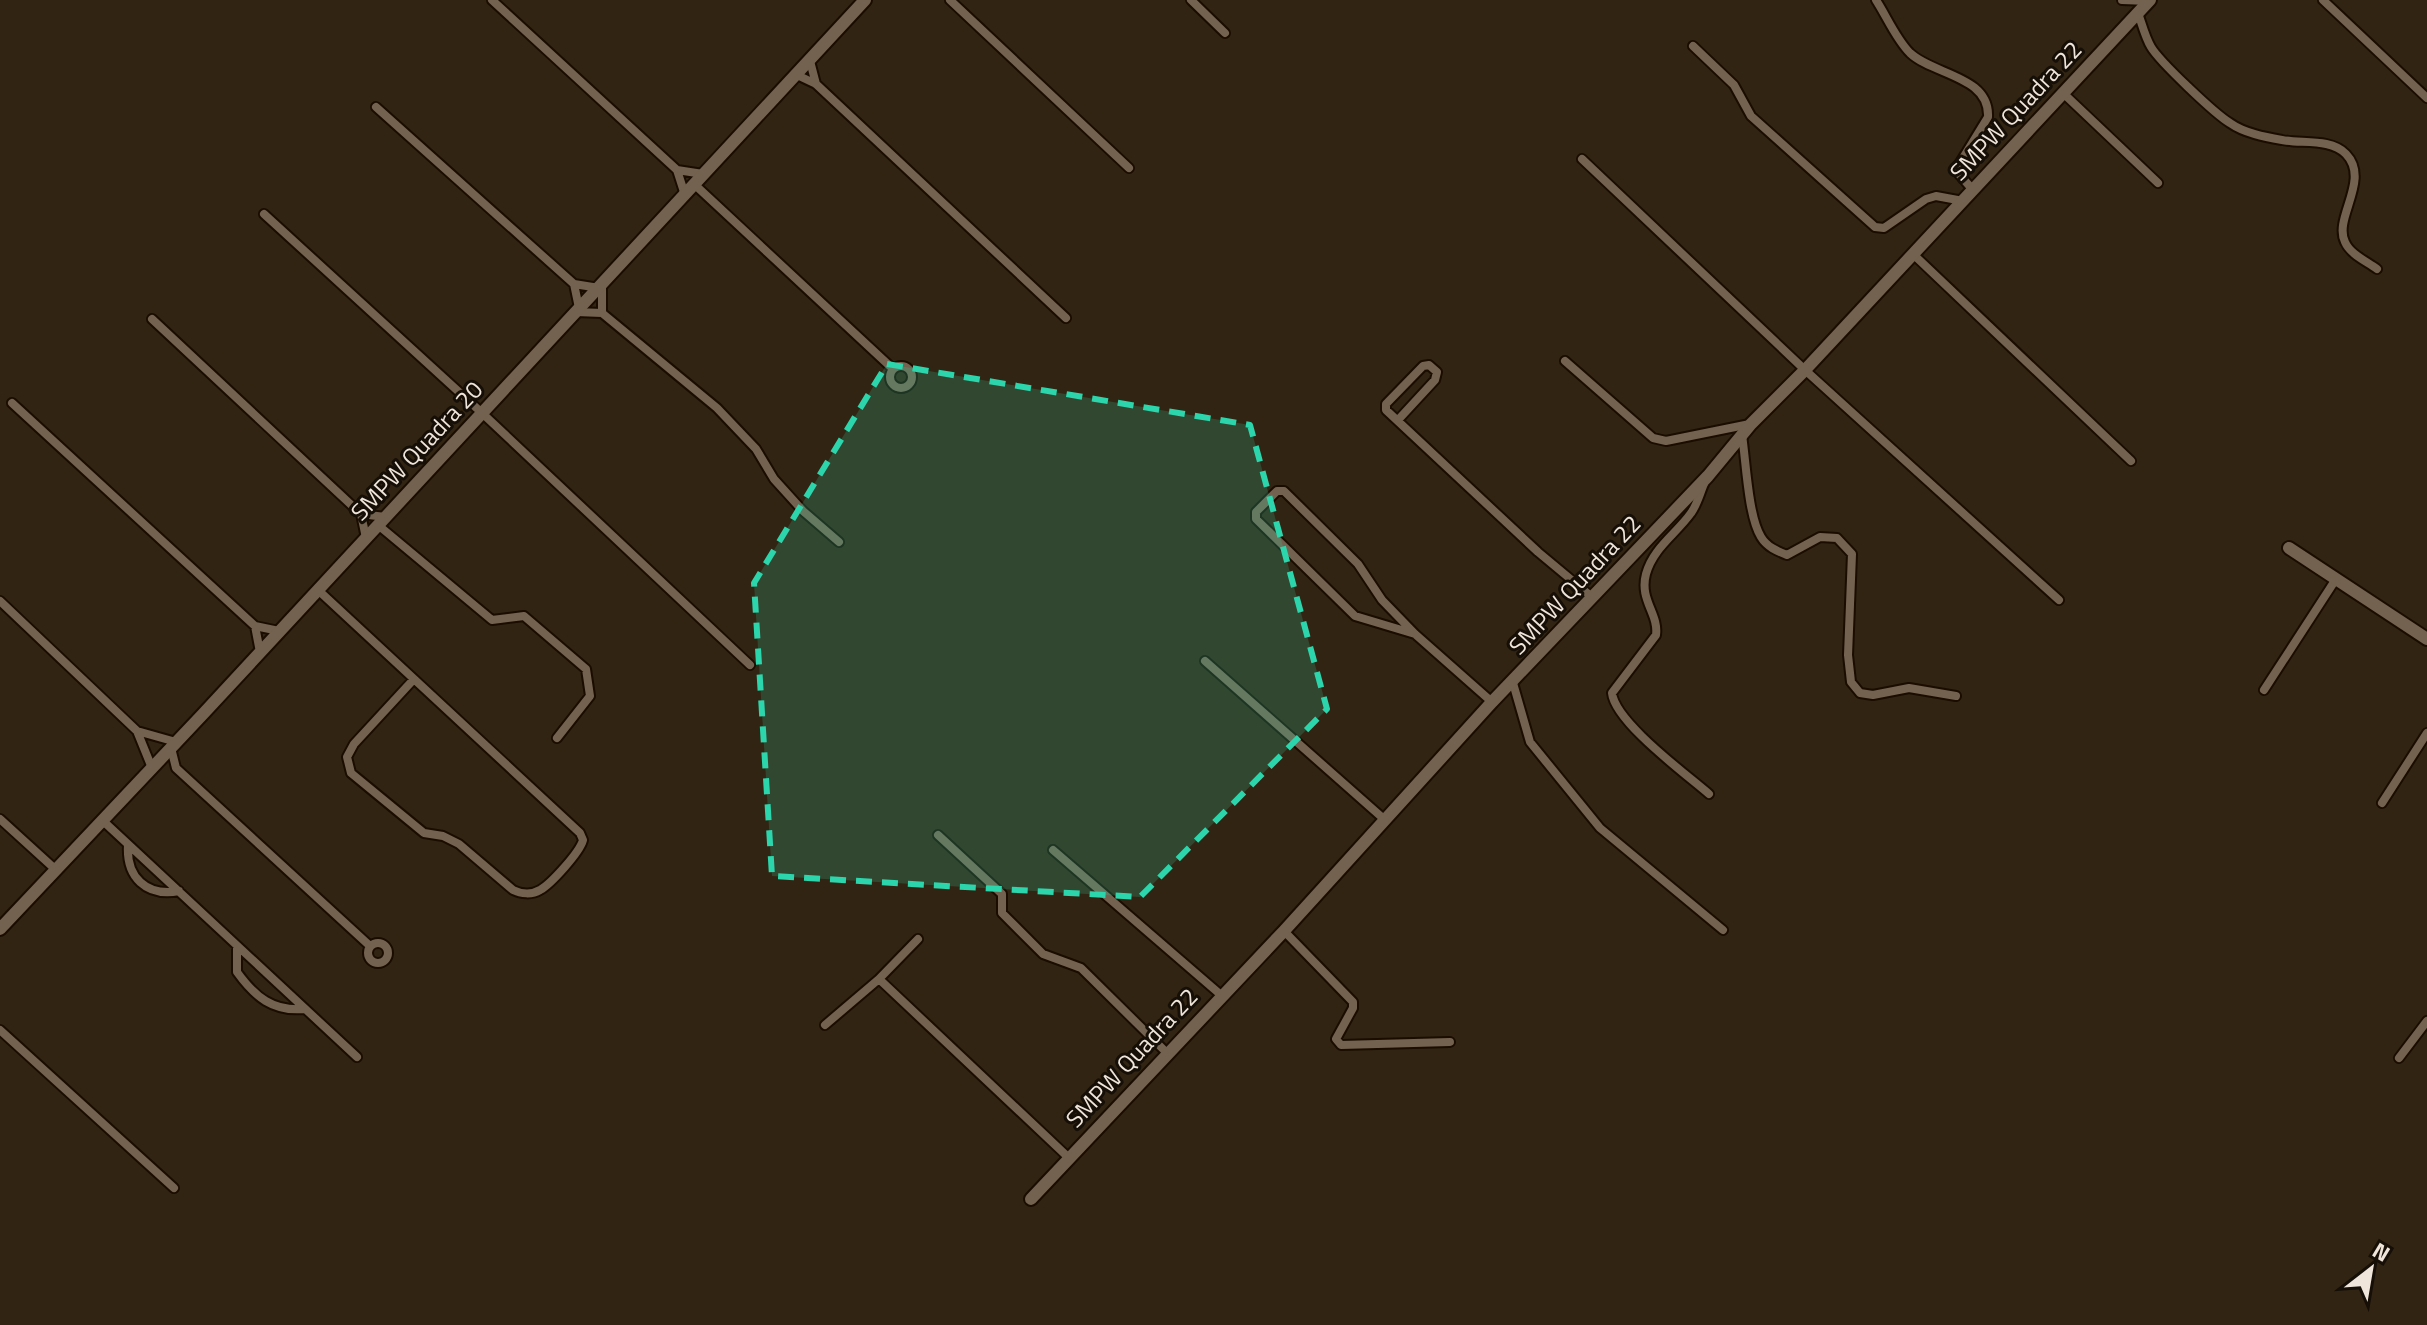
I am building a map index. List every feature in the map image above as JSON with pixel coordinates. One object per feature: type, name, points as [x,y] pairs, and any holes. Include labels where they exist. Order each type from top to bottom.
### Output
[{"type":"street","points":[[492,0],[677,170],[698,179],[893,369]]},
{"type":"street","name":"SMPW Quadra 20","points":[[0,929],[865,0]]},
{"type":"street","points":[[950,0],[1129,168]]},
{"type":"street","points":[[1191,0],[1225,33]]},
{"type":"street","points":[[1876,0],[1908,51],[1924,64],[1970,84],[1984,99],[1988,117],[1958,166],[1959,174],[1973,190]]},
{"type":"street","points":[[2122,0],[2149,0]]},
{"type":"street","name":"SMPW Quadra 22","points":[[1031,1199],[2149,0]]},
{"type":"street","points":[[2323,0],[2427,98]]},
{"type":"street","points":[[2138,13],[2145,35],[2156,54],[2230,123],[2255,134],[2284,141],[2330,145],[2346,154],[2354,170],[2353,194],[2343,226],[2343,239],[2350,250],[2377,269]]},
{"type":"street","points":[[1693,46],[1734,85],[1751,116],[1875,227],[1884,228],[1931,197],[1963,201]]},
{"type":"street","points":[[810,61],[816,84]]},
{"type":"street","points":[[797,75],[816,84],[1066,318]]},
{"type":"street","points":[[2063,93],[2158,183]]},
{"type":"street","points":[[376,107],[574,284],[600,286],[602,313]]},
{"type":"street","points":[[1582,159],[1805,370],[2059,600]]},
{"type":"street","points":[[677,170],[685,195]]},
{"type":"street","points":[[264,214],[482,413],[750,665]]},
{"type":"street","points":[[1913,254],[2131,461]]},
{"type":"street","points":[[574,284],[578,310],[602,313],[717,408],[756,449],[774,479],[803,511],[839,542]]},
{"type":"street","points":[[152,319],[361,514],[381,521],[492,620],[524,616],[586,669],[590,696],[557,738]]},
{"type":"street","points":[[1565,361],[1653,438],[1666,441],[1747,429],[1752,507],[1760,537],[1771,548],[1787,555],[1820,537],[1837,538],[1852,554],[1848,655],[1851,682],[1860,693],[1873,695],[1909,688],[1956,696]]},
{"type":"street","points":[[1398,420],[1435,380],[1437,372],[1429,365],[1423,366],[1386,404],[1386,410],[1538,552],[1592,597]]},
{"type":"street","points":[[1394,396],[1409,408]]},
{"type":"street","points":[[12,403],[255,626],[279,631]]},
{"type":"street","points":[[1708,476],[1692,511],[1650,564],[1643,595],[1657,629],[1656,635],[1612,693],[1613,701],[1636,731],[1709,794]]},
{"type":"street","points":[[1415,634],[1355,616],[1256,519],[1256,512],[1277,491],[1284,491],[1358,564],[1382,600],[1415,634],[1492,702]]},
{"type":"street","points":[[361,514],[366,538]]},
{"type":"street","points":[[2289,548],[2427,639]]},
{"type":"street","points":[[2264,690],[2336,579]]},
{"type":"street","points":[[318,590],[414,679],[580,833],[583,840],[579,850],[540,890],[525,893],[513,890],[459,844],[443,836],[424,833],[351,773],[347,757],[354,744],[414,679]]},
{"type":"street","points":[[0,601],[137,731],[154,766],[176,768],[370,946]]},
{"type":"street","points":[[255,626],[260,652]]},
{"type":"street","points":[[1205,661],[1385,820]]},
{"type":"street","points":[[1513,683],[1530,742],[1600,828],[1723,930]]},
{"type":"street","points":[[137,731],[174,745],[176,768]]},
{"type":"street","points":[[2382,803],[2427,733]]},
{"type":"street","points":[[145,751],[158,737]]},
{"type":"street","points":[[0,819],[55,869]]},
{"type":"street","points":[[102,820],[357,1057]]},
{"type":"street","points":[[938,835],[1002,894],[1002,913],[1043,954],[1081,968],[1167,1053]]},
{"type":"street","points":[[128,845],[128,865],[141,883],[157,893],[179,891]]},
{"type":"street","points":[[1053,850],[1221,995]]},
{"type":"street","points":[[1284,931],[1353,1002],[1353,1008],[1336,1039],[1341,1045],[1450,1042]]},
{"type":"street","points":[[825,1025],[879,979],[918,939]]},
{"type":"street","points":[[237,946],[237,972],[269,1004],[280,1009],[305,1009]]},
{"type":"street","points":[[879,979],[1069,1158]]},
{"type":"street","points":[[2399,1058],[2427,1021]]},
{"type":"street","points":[[0,1030],[174,1188]]},
{"type":"highlighted area","points":[[887,364],[1250,425],[1327,709],[1140,897],[772,876],[754,583]]}]
